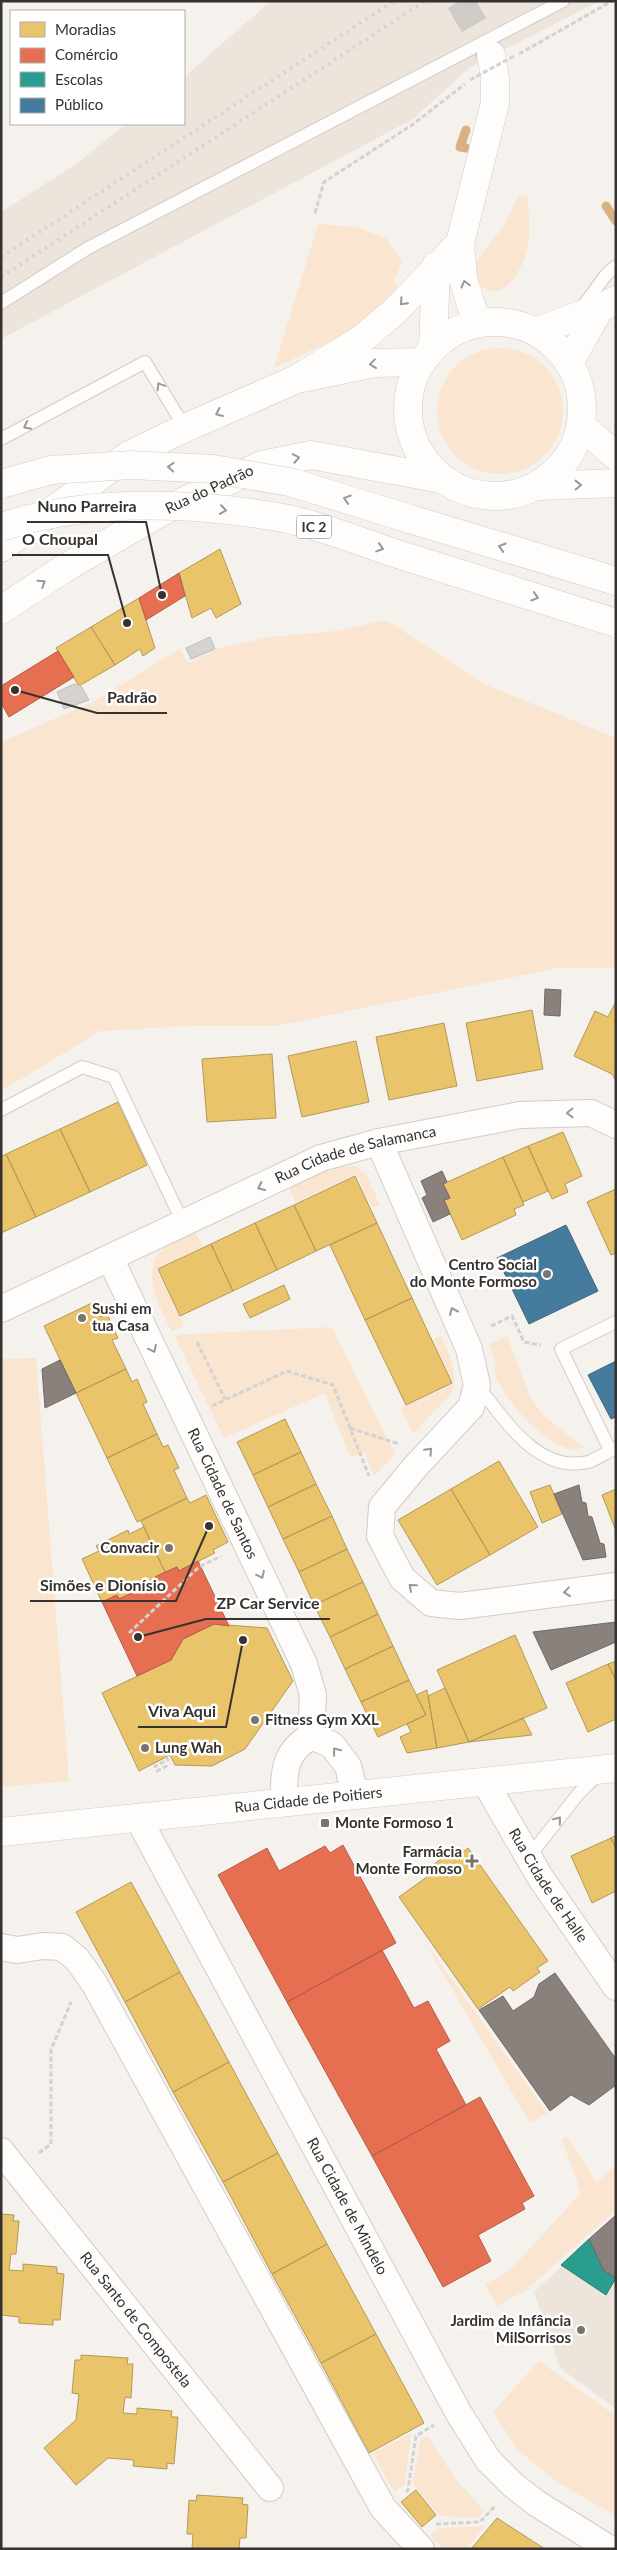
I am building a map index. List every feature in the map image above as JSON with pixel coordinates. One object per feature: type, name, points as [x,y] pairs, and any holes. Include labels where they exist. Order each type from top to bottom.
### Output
[{"type":"main road","points":[[477,324],[463,278],[460,243],[495,103],[495,78],[503,55]]},
{"type":"main road","points":[[1,548],[129,455],[297,378],[362,339],[396,310],[460,243]]},
{"type":"main road","points":[[428,355],[436,266]]},
{"type":"main road","points":[[537,331],[597,308]]},
{"type":"main road","points":[[569,363],[597,308]]},
{"type":"main road","points":[[500,320],[521,324],[537,331],[554,345],[569,363],[578,383],[582,400],[582,426],[569,456],[559,470],[539,486],[516,495],[490,498],[465,492],[442,480],[424,461],[412,437],[408,412],[411,386],[428,355],[454,333],[477,324],[500,320]]},
{"type":"main road","points":[[297,378],[428,355]]},
{"type":"main road","points":[[582,426],[616,456]]},
{"type":"main road","name":"Rua do Padrão","points":[[1,610],[65,568],[161,512],[262,465],[311,455],[442,480]]},
{"type":"main road","name":"IC 2","points":[[1,484],[51,470],[131,465],[222,470],[290,482],[616,581]]},
{"type":"main road","points":[[539,486],[616,483]]},
{"type":"main road","name":"IC 2","points":[[1,527],[22,520],[72,511],[128,506],[209,508],[285,518],[616,622]]},
{"type":"main road","name":"Rua Cidade de Poitiers","points":[[1,1832],[610,1769]]},
{"type":"street","name":"Rua Cidade de Salamanca","points":[[1,1309],[321,1158],[379,1142],[520,1115],[591,1113],[616,1124]]},
{"type":"street","points":[[379,1142],[469,1349],[478,1385],[471,1408],[416,1466],[382,1508],[380,1536],[402,1578],[431,1603],[460,1606],[616,1586]]},
{"type":"street","name":"Rua Cidade de Santos","points":[[110,1258],[304,1664],[313,1695],[311,1736]]},
{"type":"street","points":[[283,1803],[286,1764],[296,1745],[311,1736],[332,1745],[348,1766],[355,1795]]},
{"type":"street","name":"Rua Cidade de Halle","points":[[485,1782],[534,1868],[616,1987]]},
{"type":"street","name":"Rua Cidade de Mindelo","points":[[138,1818],[458,2412],[488,2460],[536,2503],[610,2549]]},
{"type":"street","points":[[1,1947],[17,1950],[43,1946],[62,1947],[78,1959],[99,1992],[383,2508],[426,2538]]},
{"type":"street","name":"Rua Santo de Compostela","points":[[1,2151],[270,2488]]},
{"type":"lane","points":[[1,303],[88,248],[563,1]]},
{"type":"lane","points":[[597,308],[606,275],[616,266]]},
{"type":"lane","points":[[1,439],[145,362],[185,428]]},
{"type":"lane","points":[[1,1110],[82,1067],[114,1078],[183,1223]]},
{"type":"lane","points":[[478,1385],[525,1443],[560,1463],[588,1462],[613,1449],[561,1349],[616,1322]]},
{"type":"lane","points":[[534,1868],[579,1793],[610,1769]]},
{"type":"path","points":[[315,213],[324,182],[412,125],[503,55],[612,1]]},
{"type":"path","points":[[491,1326],[512,1316],[524,1342]]},
{"type":"path","points":[[198,1342],[225,1399]]},
{"type":"path","points":[[207,1408],[287,1371],[333,1385],[382,1508]]},
{"type":"path","points":[[350,1428],[407,1447]]},
{"type":"path","points":[[129,1633],[200,1566]]},
{"type":"path","points":[[166,1757],[168,1760],[155,1766],[157,1770],[170,1764]]},
{"type":"path","points":[[51,2144],[51,2050],[74,1994]]},
{"type":"path","points":[[403,2494],[408,2490],[416,2436],[428,2428]]},
{"type":"path","points":[[426,2538],[437,2523],[480,2522],[488,2514]]},
{"type":"shaded area","points":[[271,1],[599,1],[469,68],[413,119],[1,339],[1,212],[76,164],[125,125],[185,125],[185,76]]},
{"type":"shaded area","points":[[527,195],[529,233],[525,256],[514,278],[506,286],[498,291],[490,291],[481,285],[473,272],[477,260],[505,224],[518,196]]},
{"type":"shaded area","points":[[318,224],[356,227],[386,238],[402,262],[394,282],[398,288],[354,330],[274,368]]},
{"type":"shaded area","points":[[500,348],[524,353],[544,367],[558,387],[563,411],[558,435],[544,455],[524,469],[500,474],[476,469],[456,455],[442,435],[437,411],[442,387],[456,367],[476,353]]},
{"type":"shaded area","points":[[386,620],[484,684],[616,738],[616,968],[558,968],[276,1026],[189,1026],[101,1031],[1,1091],[1,742],[91,703],[180,649],[188,663],[220,648],[270,637],[337,631]]},
{"type":"shaded area","points":[[356,1166],[367,1176],[380,1205],[372,1208],[356,1174],[296,1202],[289,1188],[333,1167]]},
{"type":"shaded area","points":[[196,1232],[203,1247],[157,1269],[184,1326],[172,1332],[157,1300],[152,1278],[153,1267],[157,1257],[165,1247]]},
{"type":"shaded area","points":[[332,1327],[395,1454],[374,1476],[365,1452],[351,1458],[325,1393],[224,1438],[174,1335]]},
{"type":"shaded area","points":[[441,1336],[454,1371],[453,1386],[451,1394],[413,1434],[401,1408],[453,1384],[433,1339]]},
{"type":"shaded area","points":[[507,1336],[531,1399],[544,1416],[584,1447],[573,1449],[560,1445],[546,1437],[520,1413],[510,1400],[496,1377],[495,1360],[489,1344]]},
{"type":"shaded area","points":[[36,1358],[69,1781],[1,1787],[1,1359]]},
{"type":"shaded area","points":[[423,1939],[547,2113],[530,2123]]},
{"type":"shaded area","points":[[567,2136],[596,2182],[616,2166],[616,2210],[526,2290],[497,2306],[485,2284],[509,2271],[581,2193],[562,2140]]},
{"type":"shaded area","name":"Jardim de Infância MilSorrisos","points":[[587,2243],[602,2272],[616,2281],[616,2409],[560,2368],[534,2292]]},
{"type":"shaded area","points":[[539,2361],[616,2416],[616,2516],[557,2482],[518,2450],[493,2412]]},
{"type":"shaded area","points":[[411,2433],[405,2484],[394,2492],[373,2453]]},
{"type":"shaded area","points":[[428,2436],[455,2479],[485,2511],[477,2518],[440,2516],[413,2484],[420,2440]]},
{"type":"shaded area","points":[[485,2526],[467,2549],[444,2549],[430,2535],[439,2528]]},
{"type":"building: Moradias","points":[[220,549],[241,604],[216,618],[211,608],[192,618],[179,573]]},
{"type":"building: Moradias","points":[[139,598],[155,648],[143,656],[140,649],[115,665],[91,627]]},
{"type":"building: Moradias","points":[[91,627],[115,665],[79,686],[56,648]]},
{"type":"building: Moradias","points":[[615,1003],[616,1081],[612,1074],[574,1056],[595,1011],[608,1017]]},
{"type":"building: Moradias","points":[[532,1010],[543,1069],[477,1081],[466,1023]]},
{"type":"building: Moradias","points":[[444,1023],[457,1086],[389,1100],[376,1037]]},
{"type":"building: Moradias","points":[[356,1041],[369,1102],[302,1117],[288,1056]]},
{"type":"building: Moradias","points":[[272,1054],[276,1118],[207,1122],[202,1059]]},
{"type":"building: Moradias","points":[[118,1102],[147,1165],[90,1192],[60,1129]]},
{"type":"building: Moradias","points":[[60,1129],[90,1192],[36,1217],[6,1154]]},
{"type":"building: Moradias","points":[[563,1132],[582,1176],[565,1184],[568,1192],[552,1199],[528,1146]]},
{"type":"building: Moradias","points":[[528,1146],[548,1191],[523,1202],[503,1157]]},
{"type":"building: Moradias","points":[[6,1154],[36,1217],[1,1233],[1,1157]]},
{"type":"building: Moradias","points":[[503,1157],[524,1205],[514,1209],[516,1215],[462,1240],[444,1200],[450,1198],[443,1184]]},
{"type":"building: Moradias","points":[[355,1176],[377,1223],[316,1251],[294,1205]]},
{"type":"building: Moradias","points":[[616,1189],[616,1253],[611,1255],[587,1202]]},
{"type":"building: Moradias","points":[[294,1205],[316,1251],[277,1270],[255,1223]]},
{"type":"building: Moradias","points":[[255,1223],[277,1270],[233,1291],[211,1244]]},
{"type":"building: Moradias","points":[[377,1223],[412,1298],[365,1320],[330,1245]]},
{"type":"building: Moradias","points":[[211,1244],[233,1291],[180,1316],[158,1269]]},
{"type":"building: Moradias","points":[[284,1285],[290,1299],[250,1318],[243,1304]]},
{"type":"building: Moradias","points":[[412,1298],[452,1383],[406,1405],[365,1320]]},
{"type":"building: Moradias","points":[[94,1302],[101,1317],[107,1314],[118,1338],[112,1340],[126,1369],[76,1393],[44,1326]]},
{"type":"building: Moradias","points":[[126,1369],[132,1382],[137,1379],[147,1402],[143,1404],[157,1434],[107,1458],[76,1393]]},
{"type":"building: Moradias","points":[[285,1419],[301,1452],[253,1475],[237,1442]]},
{"type":"building: Moradias","points":[[157,1434],[163,1447],[168,1445],[179,1468],[174,1470],[187,1498],[137,1522],[107,1458]]},
{"type":"building: Moradias","points":[[301,1452],[316,1484],[268,1507],[253,1475]]},
{"type":"building: Moradias","points":[[499,1461],[538,1527],[490,1555],[451,1489]]},
{"type":"building: Moradias","points":[[316,1484],[332,1516],[283,1539],[268,1507]]},
{"type":"building: Moradias","points":[[550,1485],[562,1514],[542,1523],[530,1492]]},
{"type":"building: Moradias","points":[[451,1489],[490,1555],[437,1585],[398,1520]]},
{"type":"building: Moradias","points":[[616,1489],[616,1531],[602,1495]]},
{"type":"building: Moradias","points":[[206,1495],[228,1542],[213,1550],[215,1553],[179,1571],[177,1567],[165,1572],[141,1521],[187,1498],[190,1503]]},
{"type":"building: Moradias","points":[[332,1516],[347,1549],[299,1572],[283,1539]]},
{"type":"building: Moradias","points":[[144,1527],[165,1572],[155,1577],[156,1582],[119,1599],[117,1595],[102,1602],[82,1559],[99,1551],[96,1546],[128,1530],[129,1534]]},
{"type":"building: Moradias","points":[[347,1549],[363,1582],[314,1605],[299,1572]]},
{"type":"building: Moradias","points":[[363,1582],[378,1614],[330,1637],[314,1605]]},
{"type":"building: Moradias","points":[[378,1614],[393,1646],[345,1669],[330,1637]]},
{"type":"building: Moradias","points":[[214,1624],[267,1628],[293,1681],[245,1749],[212,1766],[175,1765],[170,1755],[139,1771],[102,1693],[171,1660],[183,1639]]},
{"type":"building: Moradias","points":[[515,1635],[547,1708],[469,1742],[437,1670]]},
{"type":"building: Moradias","points":[[393,1646],[409,1680],[361,1702],[345,1669]]},
{"type":"building: Moradias","points":[[616,1661],[616,1680],[608,1664]]},
{"type":"building: Moradias","points":[[608,1664],[616,1680],[616,1719],[588,1732],[566,1683]]},
{"type":"building: Moradias","points":[[409,1680],[426,1715],[378,1737],[361,1702]]},
{"type":"building: Moradias","points":[[445,1688],[469,1742],[437,1748],[428,1696]]},
{"type":"building: Moradias","points":[[427,1690],[437,1748],[407,1753],[400,1737],[411,1732],[407,1724],[426,1715],[416,1695]]},
{"type":"building: Moradias","points":[[523,1718],[532,1735],[469,1742]]},
{"type":"building: Moradias","points":[[616,1835],[616,1848],[611,1838]]},
{"type":"building: Moradias","points":[[611,1838],[616,1848],[616,1891],[592,1903],[571,1856]]},
{"type":"building: Moradias","points":[[468,1848],[548,1961],[537,1968],[540,1972],[513,1991],[510,1987],[478,2009],[399,1897],[431,1874],[427,1869],[454,1850],[458,1856]]},
{"type":"building: Moradias","points":[[131,1882],[180,1972],[125,2002],[76,1912]]},
{"type":"building: Moradias","points":[[180,1972],[229,2062],[173,2092],[125,2002]]},
{"type":"building: Moradias","points":[[229,2062],[278,2153],[223,2182],[173,2092]]},
{"type":"building: Moradias","points":[[278,2153],[327,2244],[272,2274],[223,2182]]},
{"type":"building: Moradias","points":[[1,2214],[14,2215],[13,2221],[19,2221],[16,2254],[11,2254],[9,2270],[23,2271],[23,2264],[57,2267],[57,2273],[64,2274],[60,2320],[53,2320],[53,2325],[19,2323],[19,2317],[1,2315]]},
{"type":"building: Moradias","points":[[327,2244],[376,2334],[321,2363],[272,2274]]},
{"type":"building: Moradias","points":[[376,2334],[424,2423],[369,2453],[321,2363]]},
{"type":"building: Moradias","points":[[81,2355],[128,2358],[127,2364],[133,2364],[131,2398],[125,2397],[123,2413],[137,2414],[137,2408],[172,2411],[171,2417],[178,2417],[174,2464],[167,2463],[167,2469],[133,2466],[134,2460],[108,2458],[76,2485],[44,2448],[76,2420],[79,2394],[72,2393],[75,2360],[81,2360]]},
{"type":"building: Moradias","points":[[416,2490],[436,2515],[422,2527],[401,2502]]},
{"type":"building: Moradias","points":[[197,2495],[243,2498],[242,2504],[248,2505],[246,2538],[240,2538],[239,2549],[192,2549],[193,2534],[187,2534],[189,2500],[196,2501]]},
{"type":"building: Moradias","points":[[497,2518],[545,2549],[471,2549]]},
{"type":"building: Comércio","points":[[179,573],[185,596],[146,620],[139,598]]},
{"type":"building: Comércio","points":[[58,651],[74,677],[9,717],[1,703],[1,686]]},
{"type":"building: Comércio","points":[[198,1561],[229,1626],[214,1624],[183,1639],[171,1660],[137,1676],[102,1602],[117,1595],[119,1599],[156,1582],[155,1577],[177,1567],[179,1571]]},
{"type":"building: Comércio","points":[[343,1845],[396,1943],[287,2002],[218,1875],[267,1848],[279,1871],[325,1846],[330,1853]]},
{"type":"building: Comércio","points":[[382,1950],[414,2008],[428,2001],[450,2041],[436,2049],[466,2105],[372,2156],[287,2002]]},
{"type":"building: Comércio","points":[[480,2097],[534,2196],[522,2203],[525,2209],[478,2235],[491,2261],[443,2287],[372,2156]]},
{"type":"building: Escolas","points":[[589,2239],[604,2271],[616,2278],[606,2295],[561,2265]]},
{"type":"building: Público","name":"Centro Social do Monte Formoso","points":[[566,1225],[598,1291],[529,1324],[497,1258]]},
{"type":"building: Público","points":[[616,1361],[616,1417],[611,1419],[588,1375]]},
{"type":"building: Indústria","points":[[545,989],[561,990],[560,1016],[544,1015]]},
{"type":"building: Indústria","points":[[442,1171],[447,1182],[443,1184],[450,1198],[444,1200],[450,1214],[433,1222],[422,1198],[427,1195],[421,1181]]},
{"type":"building: Indústria","points":[[60,1360],[76,1393],[45,1408],[42,1369]]},
{"type":"building: Indústria","points":[[579,1485],[582,1502],[586,1503],[588,1516],[592,1517],[600,1543],[604,1544],[606,1557],[583,1560],[554,1494]]},
{"type":"building: Indústria","points":[[616,1622],[616,1642],[551,1670],[533,1632]]},
{"type":"building: Indústria","points":[[555,1973],[616,2059],[616,2085],[589,2105],[571,2095],[550,2111],[479,2010],[503,1996],[513,2011],[534,1997],[539,1984]]},
{"type":"building: Indústria","points":[[616,2215],[616,2278],[604,2271],[589,2239]]},
{"type":"building: Outros","points":[[210,637],[215,649],[191,659],[186,648]]},
{"type":"building: Outros","points":[[74,684],[81,686],[89,700],[64,709],[57,692]]},
{"type":"waterway","points":[[466,130],[460,147],[466,148]]},
{"type":"waterway","points":[[606,206],[616,221]]},
{"type":"tunnel","points":[[460,1],[491,55]]},
{"type":"railway","points":[[1,257],[394,1]]},
{"type":"railway","points":[[1,277],[425,1]]},
{"type":"place","name":"Nuno Parreira","points":[[162,595]]},
{"type":"place","name":"O Choupal","points":[[127,623]]},
{"type":"place","name":"Padrão","points":[[15,690]]},
{"type":"place","name":"Centro Social do Monte Formoso","points":[[547,1274]]},
{"type":"place","name":"Sushi em tua Casa","points":[[82,1318]]},
{"type":"place","name":"Simões e Dionísio","points":[[209,1526]]},
{"type":"place","name":"Convacir","points":[[169,1548]]},
{"type":"place","name":"ZP Car Service","points":[[138,1637]]},
{"type":"place","name":"Viva Aqui","points":[[243,1640]]},
{"type":"place","name":"Fitness Gym XXL","points":[[255,1720]]},
{"type":"place","name":"Lung Wah","points":[[145,1748]]},
{"type":"place","name":"Monte Formoso 1","points":[[325,1823]]},
{"type":"place","name":"Farmácia Monte Formoso","points":[[472,1861]]},
{"type":"place","name":"Jardim de Infância MilSorrisos","points":[[581,2330]]}]
